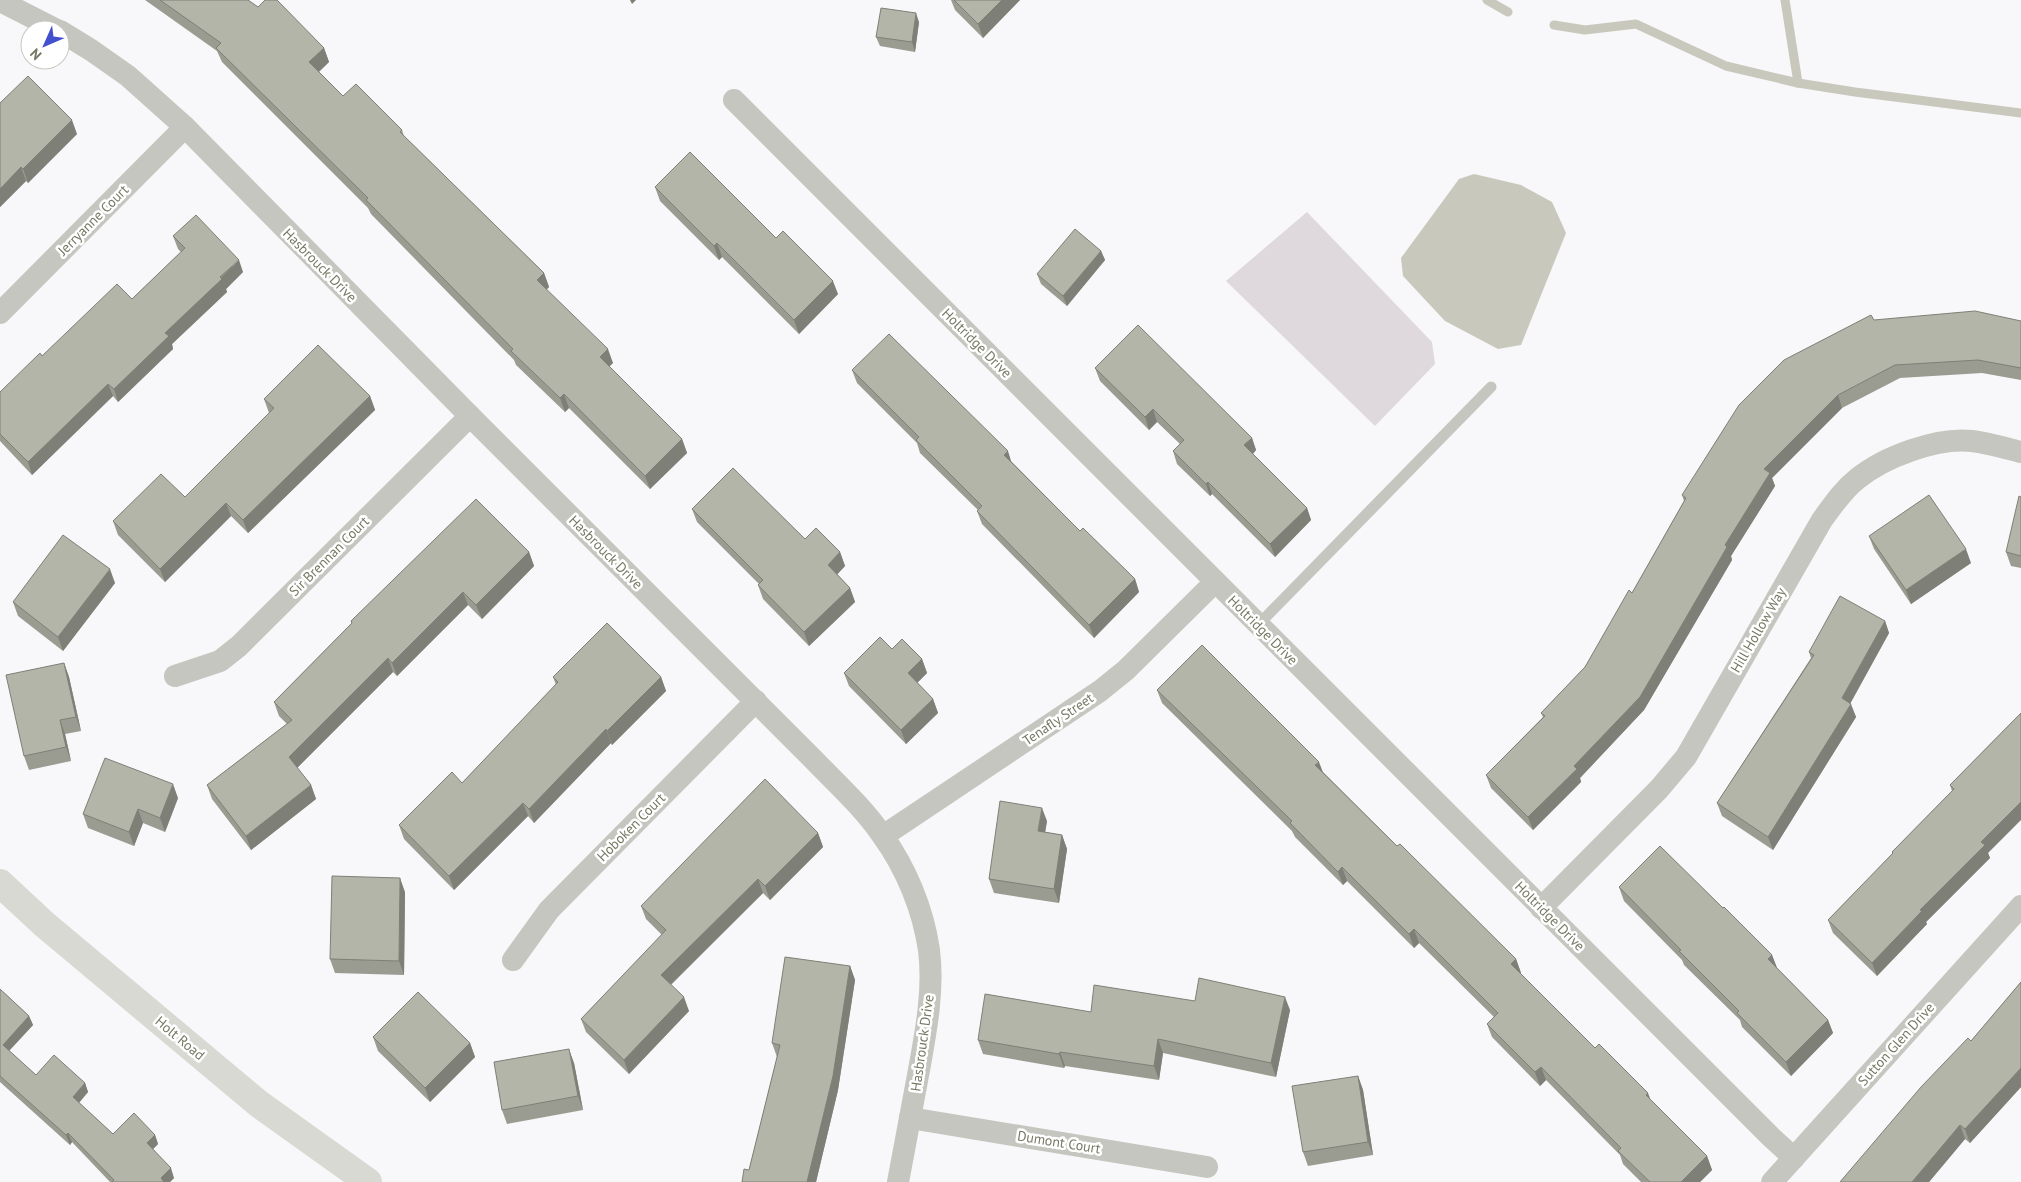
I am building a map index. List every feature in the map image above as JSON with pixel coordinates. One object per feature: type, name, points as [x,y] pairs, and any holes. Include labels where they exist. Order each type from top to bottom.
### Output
[{"type":"street","name":"Hasbrouck Drive","points":[[0,1],[37,20]]},
{"type":"street","name":"Hasbrouck Drive","points":[[70,38],[128,76],[185,127],[470,416],[756,701],[865,812],[883,836],[906,873],[919,908],[929,950],[930,980],[927,1025],[898,1182]]},
{"type":"street","name":"Holtridge Drive","points":[[734,100],[1770,1137],[1794,1158]]},
{"type":"street","name":"Jerryanne Court","points":[[0,313],[185,127]]},
{"type":"street","name":"Sir Brennan Court","points":[[175,676],[220,661],[239,646],[470,416]]},
{"type":"street","name":"Hill Hollow Way","points":[[1541,908],[1659,789],[1686,757],[1822,520],[1839,496],[1857,479],[1890,459],[1916,449],[1943,442],[1971,441],[2021,452]]},
{"type":"street","name":"Tenafly Street","points":[[883,836],[1100,691],[1126,670],[1215,582]]},
{"type":"street","name":"Hoboken Court","points":[[513,960],[549,910],[756,701]]},
{"type":"street","name":"Holt Road","points":[[0,883],[44,924],[259,1104],[344,1167],[368,1182]]},
{"type":"street","name":"Sutton Glen Drive","points":[[1772,1182],[2021,906]]},
{"type":"street","name":"Dumont Court","points":[[910,1118],[1207,1167]]},
{"type":"lane","points":[[1258,624],[1491,387]]},
{"type":"shaded area","points":[[1474,174],[1521,185],[1552,202],[1566,233],[1521,345],[1498,349],[1445,321],[1403,276],[1401,258],[1459,179]]},
{"type":"shaded area","points":[[1307,212],[1432,342],[1435,364],[1375,426],[1226,281]]},
{"type":"building","points":[[160,0],[248,0],[258,7],[265,0],[277,0],[324,48],[309,62],[343,96],[356,84],[402,130],[400,132],[544,273],[537,280],[608,349],[600,357],[682,439],[645,476],[564,394],[560,398],[511,351],[513,349],[366,200],[368,198],[216,48],[221,43]]},
{"type":"building","points":[[954,0],[1002,0],[978,24]]},
{"type":"building","points":[[881,8],[916,13],[912,42],[876,37]]},
{"type":"building","points":[[28,76],[72,120],[0,189],[0,103]]},
{"type":"building","points":[[690,152],[776,238],[783,231],[833,281],[794,320],[717,243],[714,246],[655,187]]},
{"type":"building","points":[[196,215],[239,260],[220,277],[222,279],[165,333],[169,336],[114,389],[108,384],[28,462],[0,434],[0,392],[40,353],[42,356],[117,284],[132,299],[185,248],[173,236]]},
{"type":"building","points":[[1075,229],[1101,251],[1063,296],[1037,274]]},
{"type":"building","points":[[1975,311],[2021,321],[2021,368],[1978,360],[1895,365],[1838,395],[1764,469],[1770,473],[1725,545],[1727,547],[1640,697],[1574,766],[1577,769],[1528,817],[1486,775],[1545,716],[1541,713],[1585,667],[1629,590],[1632,593],[1686,498],[1682,495],[1739,405],[1784,360],[1871,315],[1874,320]]},
{"type":"building","points":[[1138,325],[1252,438],[1244,445],[1307,508],[1270,544],[1208,482],[1206,484],[1173,451],[1184,440],[1153,409],[1145,417],[1095,368]]},
{"type":"building","points":[[889,334],[1008,451],[1004,455],[1080,531],[1083,528],[1135,579],[1089,625],[977,511],[982,506],[916,440],[919,437],[852,370]]},
{"type":"building","points":[[318,345],[370,396],[243,520],[226,503],[160,569],[113,521],[161,474],[185,497],[274,408],[264,399]]},
{"type":"building","points":[[733,468],[805,539],[816,528],[840,552],[828,565],[850,588],[804,632],[758,585],[763,580],[692,509]]},
{"type":"building","points":[[1929,495],[1966,549],[1906,590],[1869,536]]},
{"type":"building","points":[[2019,496],[2021,497],[2021,556],[2006,552]]},
{"type":"building","points":[[476,499],[529,552],[476,605],[463,592],[392,663],[388,658],[289,757],[311,785],[246,836],[207,785],[292,720],[274,702],[352,623],[351,621]]},
{"type":"building","points":[[63,535],[110,569],[58,637],[13,602]]},
{"type":"building","points":[[1840,596],[1885,621],[1842,698],[1851,704],[1768,837],[1717,803],[1814,655],[1809,652]]},
{"type":"building","points":[[607,623],[661,677],[607,731],[606,729],[529,809],[523,803],[449,876],[399,825],[452,772],[462,783],[558,682],[553,677]]},
{"type":"building","points":[[880,637],[892,649],[902,639],[922,659],[908,673],[933,699],[901,730],[844,673]]},
{"type":"building","points":[[1202,645],[1319,762],[1315,765],[1397,846],[1400,844],[1516,959],[1511,964],[1595,1048],[1599,1044],[1648,1093],[1646,1095],[1707,1156],[1681,1182],[1650,1182],[1618,1151],[1621,1148],[1541,1067],[1535,1072],[1487,1024],[1498,1013],[1414,929],[1409,934],[1342,867],[1338,872],[1290,823],[1292,821],[1157,690]]},
{"type":"building","points":[[64,663],[76,717],[60,720],[66,747],[24,756],[6,675]]},
{"type":"building","points":[[2021,713],[2021,802],[1981,842],[1985,845],[1920,910],[1922,911],[1872,963],[1828,920],[1954,789],[1950,785]]},
{"type":"building","points":[[105,758],[173,784],[160,818],[138,809],[129,832],[83,814]]},
{"type":"building","points":[[765,779],[818,833],[765,886],[758,879],[661,975],[684,997],[624,1060],[581,1019],[666,930],[641,906]]},
{"type":"building","points":[[1000,801],[1042,808],[1038,831],[1062,835],[1054,889],[989,879]]},
{"type":"building","points":[[1660,846],[1772,955],[1768,959],[1828,1020],[1786,1062],[1737,1013],[1739,1011],[1619,887]]},
{"type":"building","points":[[332,876],[400,878],[399,961],[330,959]]},
{"type":"building","points":[[785,957],[850,966],[833,1076],[807,1182],[742,1182],[744,1169],[749,1170],[780,1045],[772,1043]]},
{"type":"building","points":[[1199,978],[1285,997],[1271,1063],[1158,1039],[1154,1066],[1060,1052],[1059,1054],[978,1040],[985,994],[1091,1012],[1094,985],[1195,1001]]},
{"type":"building","points":[[2021,982],[2021,1068],[1965,1129],[1960,1125],[1912,1182],[1840,1182],[1921,1087],[1968,1038],[1971,1041]]},
{"type":"building","points":[[0,989],[29,1016],[3,1045],[36,1075],[54,1055],[85,1083],[73,1097],[113,1134],[134,1113],[155,1135],[147,1143],[171,1168],[161,1178],[164,1182],[112,1182],[114,1180],[68,1133],[66,1135],[0,1076]]},
{"type":"building","points":[[418,992],[470,1043],[425,1088],[373,1037]]},
{"type":"building","points":[[569,1049],[578,1096],[502,1110],[494,1062]]},
{"type":"building","points":[[1358,1076],[1368,1142],[1303,1152],[1292,1086]]},
{"type":"waterway","points":[[1487,0],[1508,12]]},
{"type":"waterway","points":[[1785,0],[1798,83]]},
{"type":"waterway","points":[[1554,25],[1585,30],[1636,24],[1726,66],[1798,83],[2021,113]]}]
